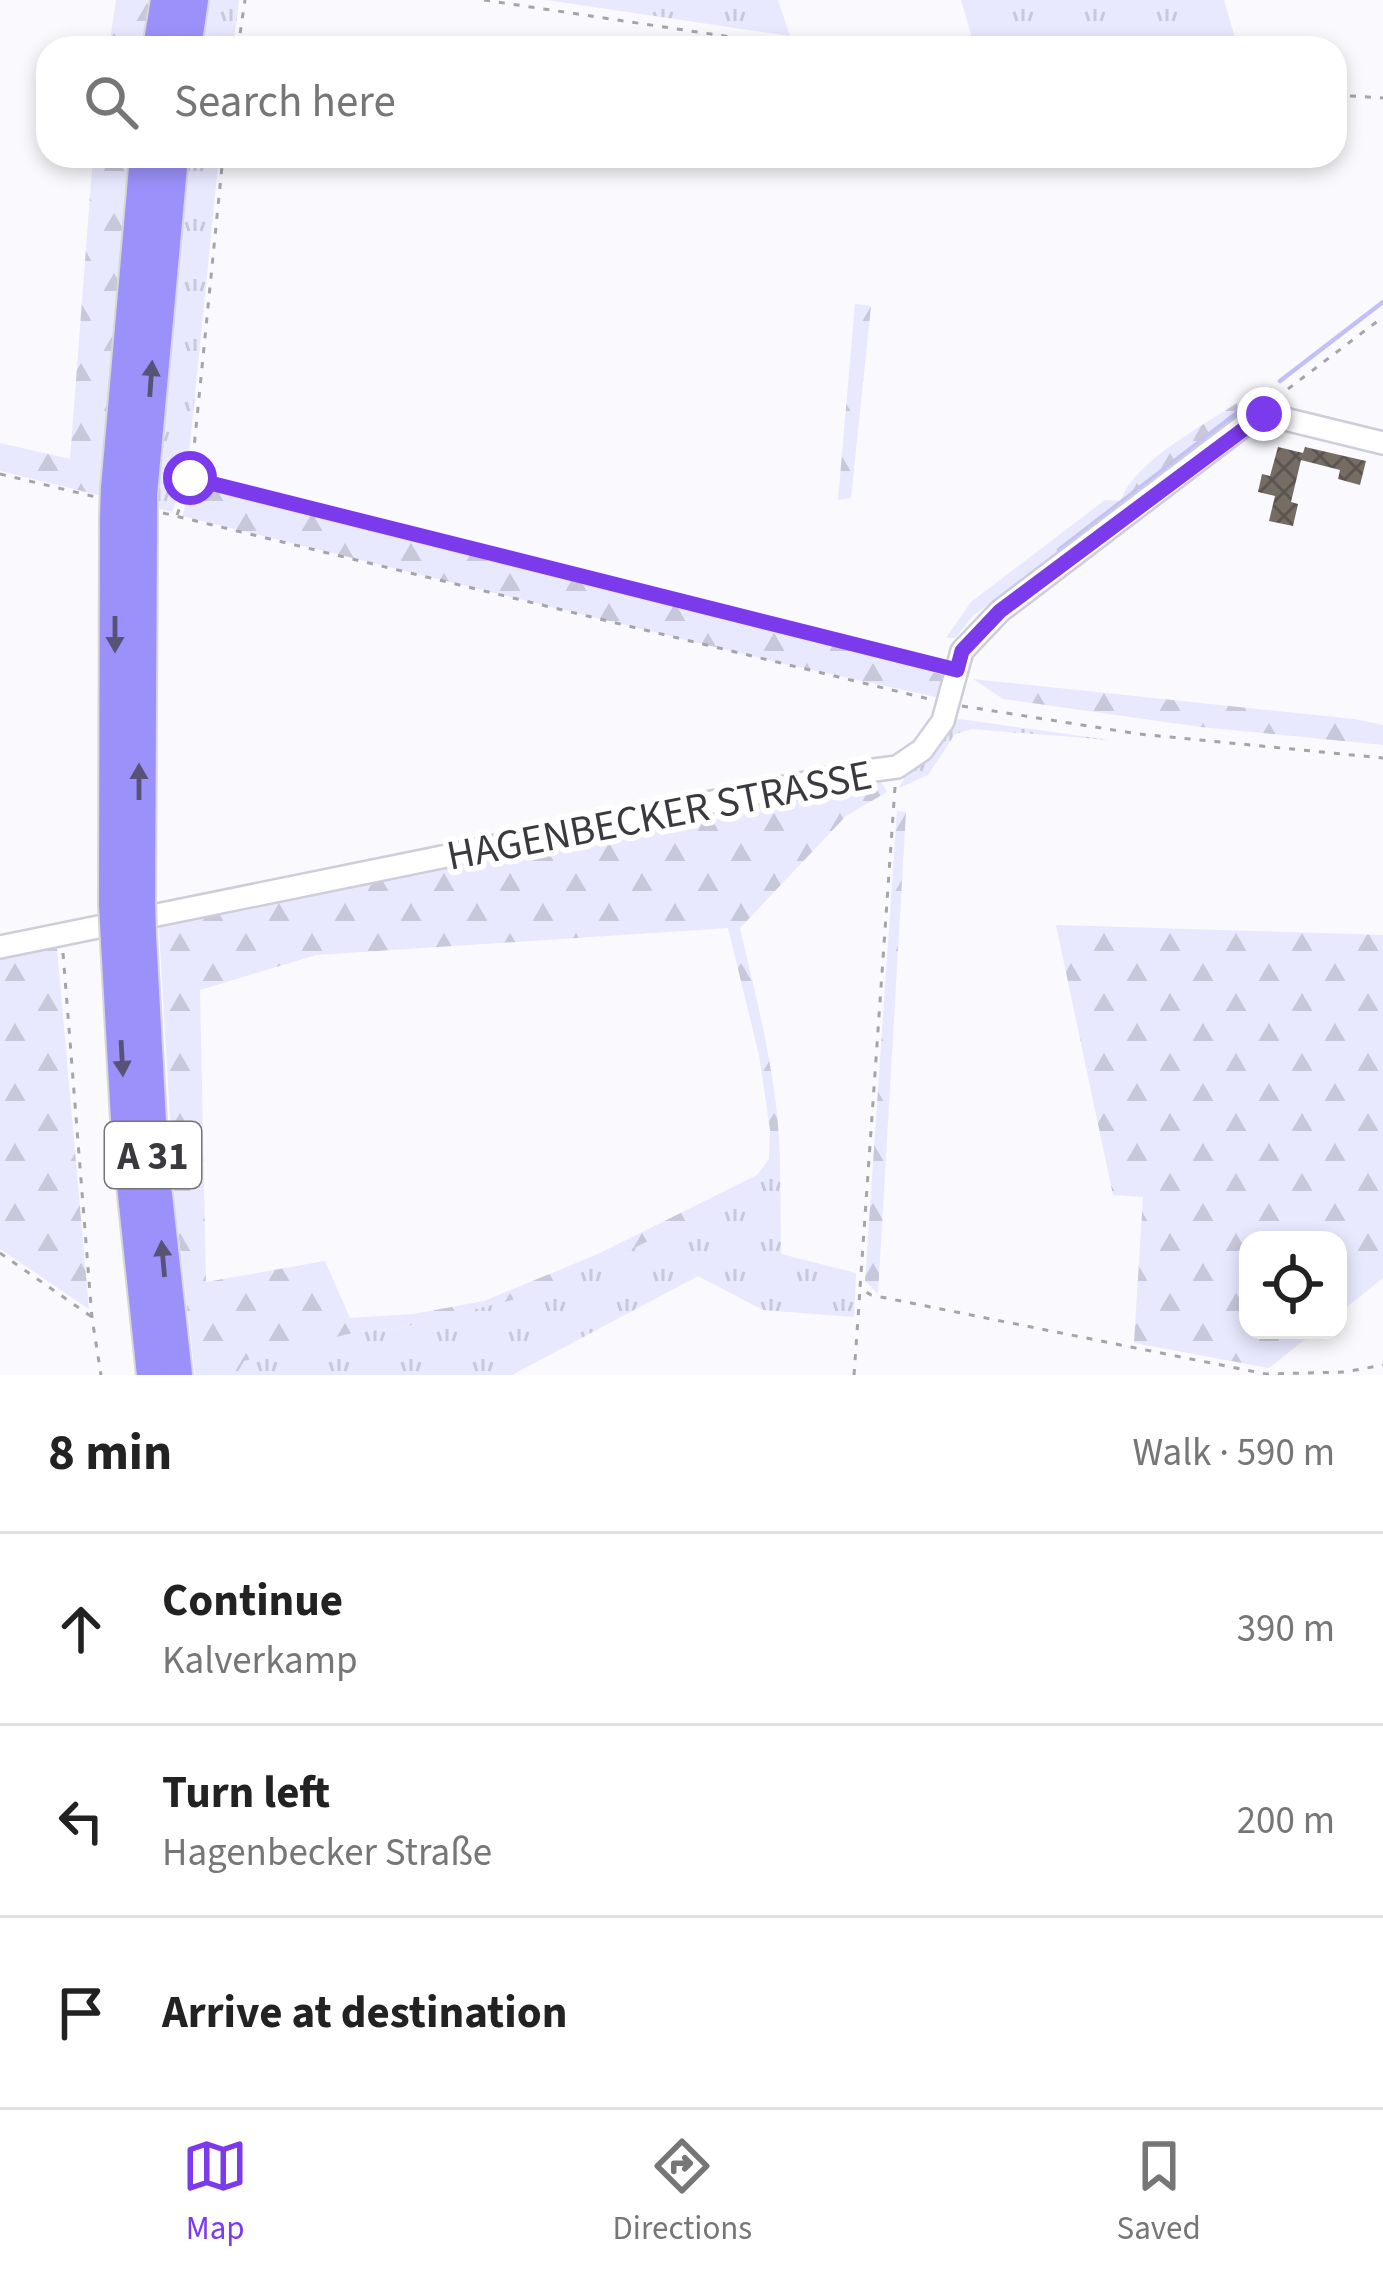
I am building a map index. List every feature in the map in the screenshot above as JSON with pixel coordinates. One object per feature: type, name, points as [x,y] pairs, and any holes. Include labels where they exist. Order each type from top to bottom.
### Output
[{"type":"highway","points":[[160,36],[166,0]]},
{"type":"highway","points":[[188,36],[193,0]]},
{"type":"highway","name":"A 31","points":[[144,168],[130,506],[127,1137],[152,1375]]},
{"type":"highway","name":"A 31","points":[[130,506],[171,168]]},
{"type":"highway","name":"A 31","points":[[128,938],[176,1375]]},
{"type":"street","points":[[1264,414],[1383,442]]},
{"type":"street","name":"HAGENBECKER STRASSE","points":[[0,947],[897,767],[933,736],[948,704],[962,651],[1000,611],[1264,414]]},
{"type":"path","points":[[240,36],[245,0]]},
{"type":"path","points":[[484,0],[724,36]]},
{"type":"path","points":[[1347,95],[1383,98]]},
{"type":"path","points":[[176,517],[190,478],[222,168]]},
{"type":"path","points":[[1264,414],[1275,399],[1383,317]]},
{"type":"path","points":[[0,473],[948,704],[1117,732],[1383,758]]},
{"type":"path","points":[[190,478],[957,670]]},
{"type":"path","points":[[854,1375],[897,767]]},
{"type":"path","points":[[60,934],[92,1318],[101,1375]]},
{"type":"path","points":[[0,1253],[92,1318]]},
{"type":"path","points":[[860,1288],[871,1295],[1266,1374],[1312,1375],[1383,1365]]},
{"type":"green space","points":[[116,0],[152,0],[147,36],[111,36]]},
{"type":"green space","points":[[207,0],[239,0],[234,36],[202,36]]},
{"type":"green space","points":[[547,0],[778,0],[790,36]]},
{"type":"green space","points":[[961,0],[1224,0],[1234,36],[972,36]]},
{"type":"green space","points":[[92,168],[130,168],[102,496],[0,471],[0,443],[70,459]]},
{"type":"green space","points":[[185,168],[218,168],[187,474],[172,512],[160,509],[157,497]]},
{"type":"green space","points":[[855,304],[871,306],[851,498],[838,500]]},
{"type":"green space","points":[[1237,403],[1238,414],[974,615],[955,638],[946,638],[971,602],[1105,500],[1121,501],[1154,459]]},
{"type":"green space","points":[[192,485],[736,617],[943,675],[945,699],[182,516]]},
{"type":"green space","points":[[973,679],[1354,719],[1383,725],[1383,745],[1201,727],[1003,699]]},
{"type":"green space","points":[[952,718],[1110,740],[972,729],[955,734],[928,775],[899,788]]},
{"type":"green space","points":[[878,777],[887,792],[846,816],[740,928],[772,1074],[780,1164],[746,1195],[536,1294],[244,1361],[236,1375],[195,1375],[175,1204],[162,921]],"holes":[[[728,928],[759,1055],[770,1130],[769,1159],[757,1175],[598,1254],[484,1301],[413,1314],[350,1318],[325,1261],[206,1282],[200,990],[316,955]]]},
{"type":"green space","points":[[897,811],[906,812],[878,1294],[865,1281]]},
{"type":"green space","points":[[1056,925],[1383,935],[1383,1278],[1347,1307],[1347,1231],[1239,1231],[1239,1339],[1306,1339],[1269,1368],[1134,1343],[1143,1197],[1113,1195]]},
{"type":"green space","points":[[48,945],[57,949],[89,1309],[0,1249],[0,956]]},
{"type":"green space","points":[[780,1164],[781,1254],[856,1273],[854,1317],[763,1310],[698,1276],[512,1375],[236,1375],[243,1361],[487,1306],[746,1195]]},
{"type":"building","points":[[1278,447],[1303,453],[1305,447],[1366,461],[1360,485],[1338,479],[1340,470],[1301,460],[1291,502],[1298,504],[1293,526],[1269,521],[1275,496],[1258,492],[1262,474],[1270,476]]},
{"type":"waterway","points":[[1280,381],[1383,302]]},
{"type":"waterway","points":[[1059,550],[1263,393]]},
{"type":"route","points":[[190,478],[957,670],[962,651],[1000,611],[1264,414]]}]
